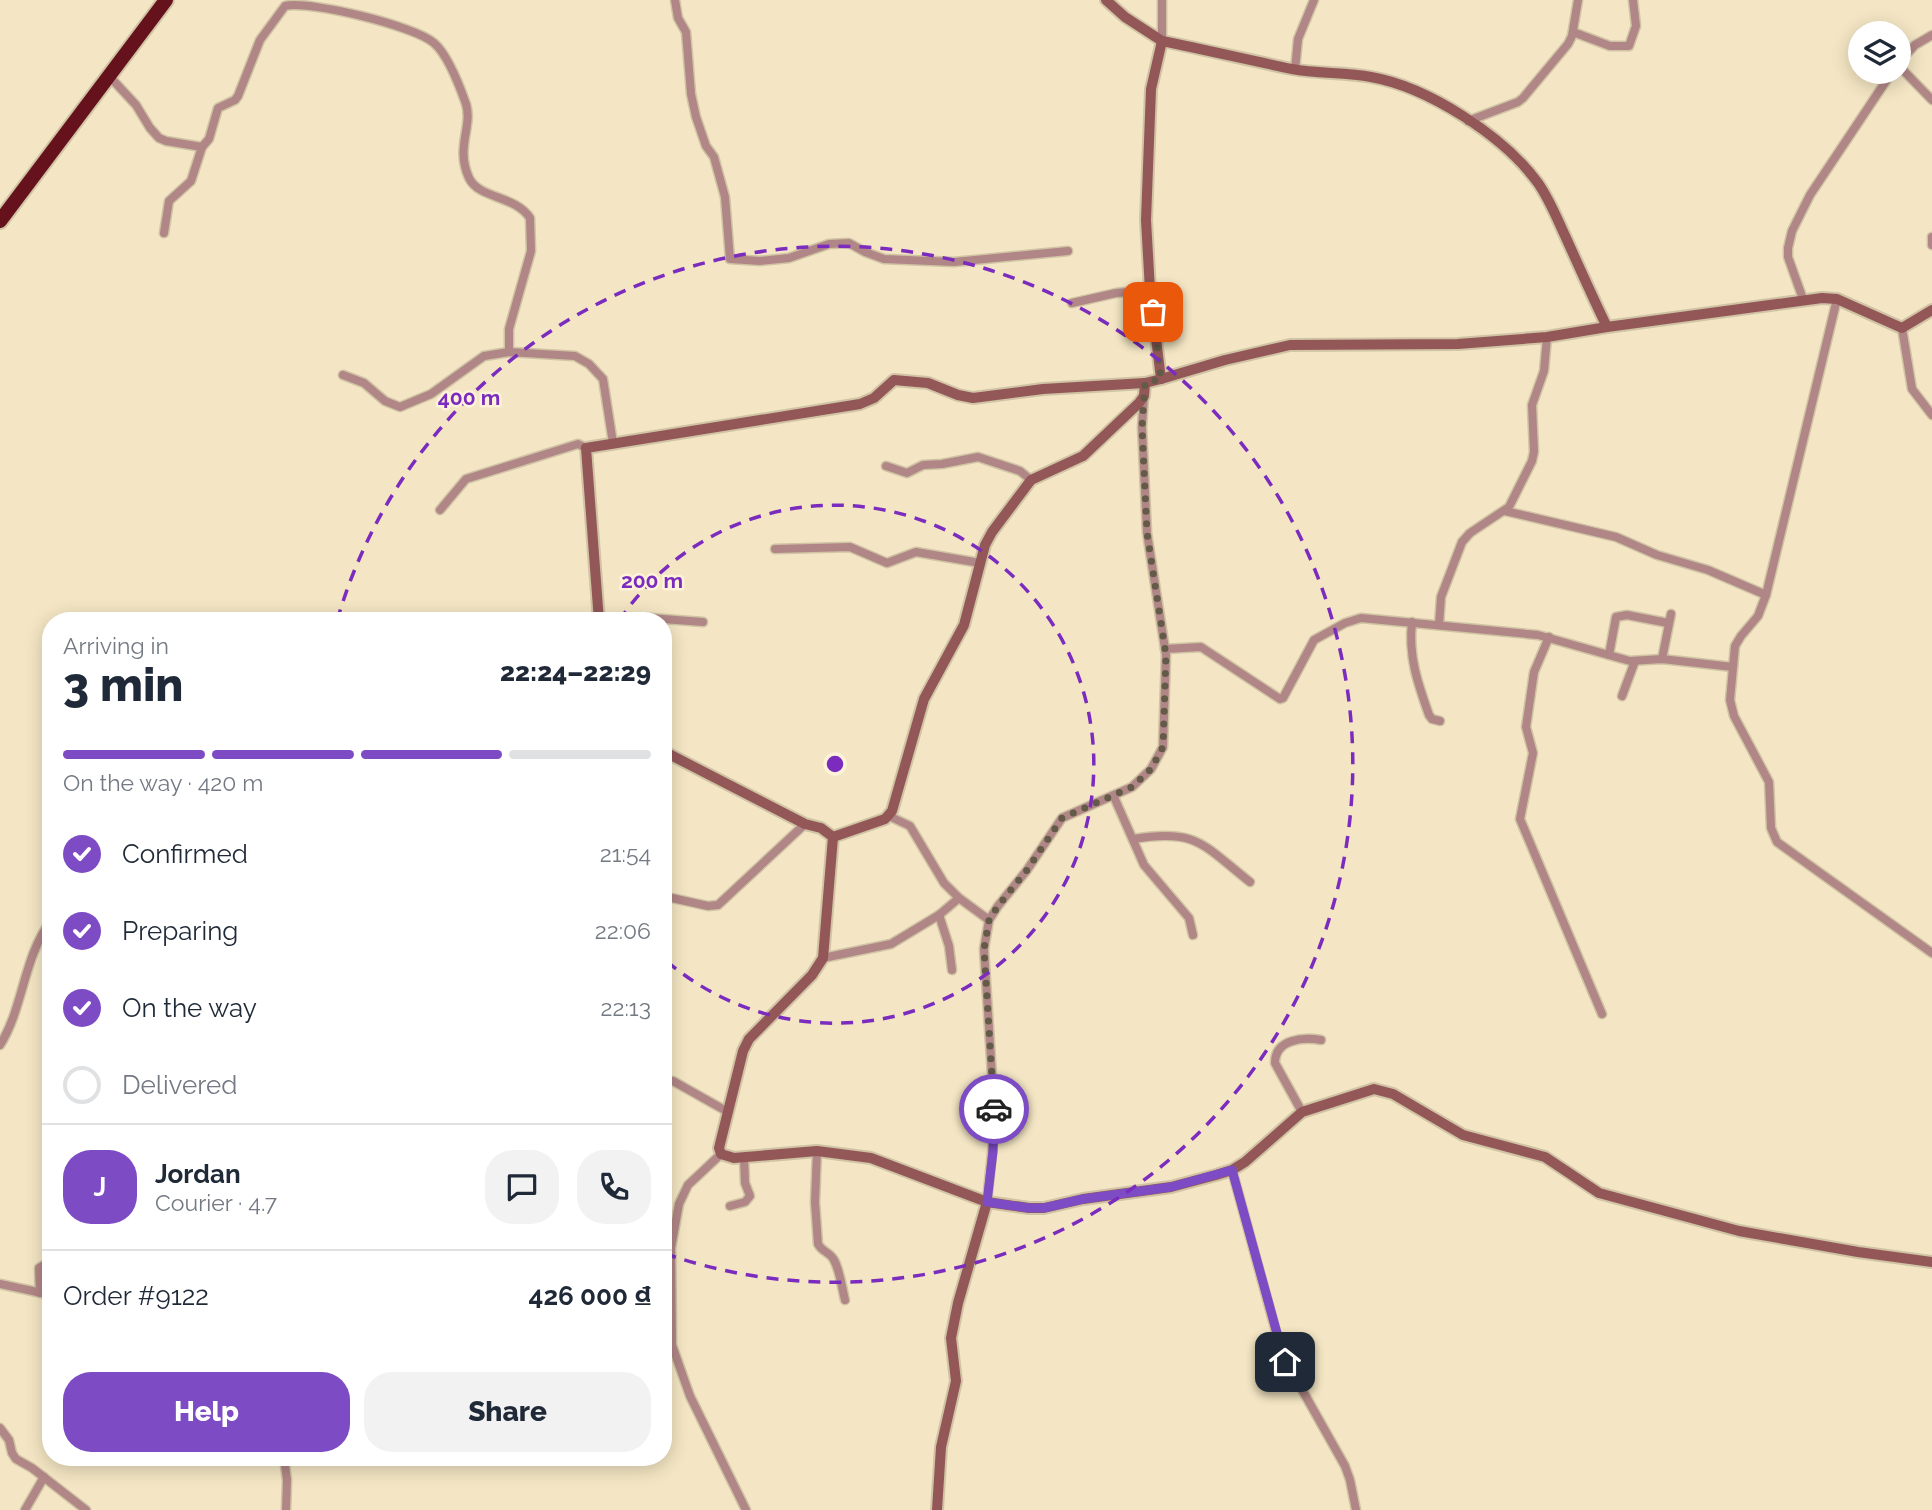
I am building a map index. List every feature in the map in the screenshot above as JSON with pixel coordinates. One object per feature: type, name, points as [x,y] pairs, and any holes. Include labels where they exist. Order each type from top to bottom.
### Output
[{"type":"highway","points":[[0,221],[166,0]]},
{"type":"street","points":[[676,0],[678,18],[686,32],[696,117],[706,146],[714,157],[725,198],[730,259],[760,261],[789,258],[829,244],[849,243],[884,259],[954,262],[1068,251]]},
{"type":"street","points":[[1106,0],[1125,17],[1162,41],[1295,70],[1370,76],[1427,94],[1492,138],[1520,161],[1539,184],[1607,327]]},
{"type":"street","points":[[1161,379],[1150,290],[1146,220],[1150,89],[1162,41],[1162,0]]},
{"type":"street","points":[[1295,70],[1298,39],[1314,0]]},
{"type":"street","points":[[1468,121],[1521,101],[1563,52],[1573,32],[1578,0]]},
{"type":"street","points":[[1573,32],[1610,46],[1629,46],[1636,26],[1633,0]]},
{"type":"street","points":[[164,233],[169,201],[191,181],[202,147],[209,139],[218,108],[238,96],[260,40],[285,6],[307,5],[389,23],[426,37],[444,57],[465,103],[467,115],[462,153],[470,179],[480,189],[515,203],[530,218],[531,251],[509,328],[509,352]]},
{"type":"street","points":[[1911,50],[1932,35]]},
{"type":"street","points":[[110,77],[134,102],[159,138],[166,142],[202,147]]},
{"type":"street","points":[[1911,77],[1932,100]]},
{"type":"street","points":[[1803,299],[1788,257],[1787,248],[1791,234],[1810,195],[1884,84]]},
{"type":"street","points":[[1932,237],[1932,245]]},
{"type":"street","points":[[1072,303],[1116,293],[1150,290]]},
{"type":"street","points":[[440,510],[466,479],[579,444],[586,448],[860,404],[874,398],[894,380],[928,383],[958,395],[974,398],[1043,389],[1145,383],[1290,345],[1458,344],[1547,337],[1803,299],[1837,299],[1902,328]]},
{"type":"street","points":[[1837,299],[1766,595],[1758,616],[1738,641],[1732,667],[1731,709],[1769,782],[1771,828],[1777,842],[1932,953]]},
{"type":"street","points":[[1902,328],[1932,310]]},
{"type":"street","points":[[1902,328],[1912,389],[1932,415]]},
{"type":"street","points":[[1439,625],[1441,597],[1462,542],[1470,533],[1505,511],[1513,501],[1533,457],[1532,405],[1544,371],[1547,337]]},
{"type":"street","points":[[343,375],[364,383],[385,401],[400,407],[431,394],[480,358],[509,352],[575,356],[589,364],[603,379],[613,443]]},
{"type":"street","points":[[937,1510],[941,1447],[956,1381],[951,1338],[958,1303],[987,1202],[995,1123],[984,949],[989,920],[1062,818],[1114,797],[1144,776],[1163,747],[1165,649],[1147,533],[1142,427],[1145,383]]},
{"type":"street","points":[[833,837],[889,816],[924,699],[964,625],[980,563],[992,532],[1031,480],[1083,456],[1144,396]]},
{"type":"street","points":[[586,448],[598,612]]},
{"type":"street","points":[[886,466],[907,473],[920,466],[978,457],[1020,471],[1031,480]]},
{"type":"street","points":[[1505,511],[1616,537],[1657,555],[1708,570],[1766,595]]},
{"type":"street","points":[[775,549],[850,547],[887,563],[916,552],[980,563]]},
{"type":"street","points":[[1609,655],[1616,617],[1627,615],[1670,619],[1662,659]]},
{"type":"street","points":[[1165,649],[1201,647],[1280,699],[1283,698],[1311,644],[1318,637],[1361,618],[1549,637],[1635,661],[1662,659],[1732,667]]},
{"type":"street","points":[[672,620],[704,622]]},
{"type":"street","points":[[1412,622],[1411,645],[1415,674],[1429,715],[1440,721]]},
{"type":"street","points":[[1549,637],[1534,673],[1526,727],[1533,753],[1520,819],[1602,1014]]},
{"type":"street","points":[[1622,696],[1635,661]]},
{"type":"street","points":[[672,756],[805,824],[821,828],[833,837]]},
{"type":"street","points":[[1114,797],[1148,871],[1189,918],[1192,935]]},
{"type":"street","points":[[889,816],[909,826],[937,874],[959,898],[989,920]]},
{"type":"street","points":[[672,898],[708,906],[718,905],[805,824]]},
{"type":"street","points":[[1133,839],[1162,835],[1189,837],[1250,882]]},
{"type":"street","points":[[721,1154],[719,1148],[739,1064],[750,1039],[812,975],[823,958],[833,837]]},
{"type":"street","points":[[823,958],[891,944],[939,915],[959,898]]},
{"type":"street","points":[[939,915],[949,946],[952,970]]},
{"type":"street","points":[[0,1045],[12,1023],[42,935]]},
{"type":"street","points":[[1302,1112],[1275,1063],[1275,1058],[1284,1046],[1297,1039],[1321,1040]]},
{"type":"street","points":[[672,1081],[728,1112]]},
{"type":"street","points":[[721,1154],[734,1158],[817,1151],[871,1158],[987,1202],[1044,1208],[1094,1197],[1171,1187],[1232,1170],[1245,1162],[1302,1112],[1367,1090],[1381,1090],[1463,1135],[1545,1157],[1599,1193],[1739,1231],[1932,1262]]},
{"type":"street","points":[[817,1151],[818,1244],[834,1261],[845,1300]]},
{"type":"street","points":[[672,1242],[679,1204],[688,1185],[721,1154]]},
{"type":"street","points":[[730,1206],[745,1202],[750,1196],[745,1183],[744,1157]]},
{"type":"street","points":[[1232,1170],[1282,1354],[1345,1466],[1356,1510]]},
{"type":"street","points":[[0,1284],[40,1293],[39,1268],[42,1266]]},
{"type":"street","points":[[672,1296],[673,1345],[690,1396],[746,1510]]},
{"type":"street","points":[[0,1427],[9,1440],[16,1459],[86,1510]]},
{"type":"street","points":[[285,1466],[286,1510]]},
{"type":"street","points":[[25,1510],[44,1477]]},
{"type":"way so far","points":[[994,1109],[984,949],[989,920],[1027,870],[1058,822],[1066,815],[1114,797],[1132,787],[1151,769],[1165,738],[1165,649],[1147,533],[1142,427],[1145,383],[1161,379],[1153,312]]},
{"type":"route","points":[[994,1109],[993,1152],[987,1202],[1044,1208],[1083,1199],[1171,1187],[1232,1170],[1285,1362]]}]
